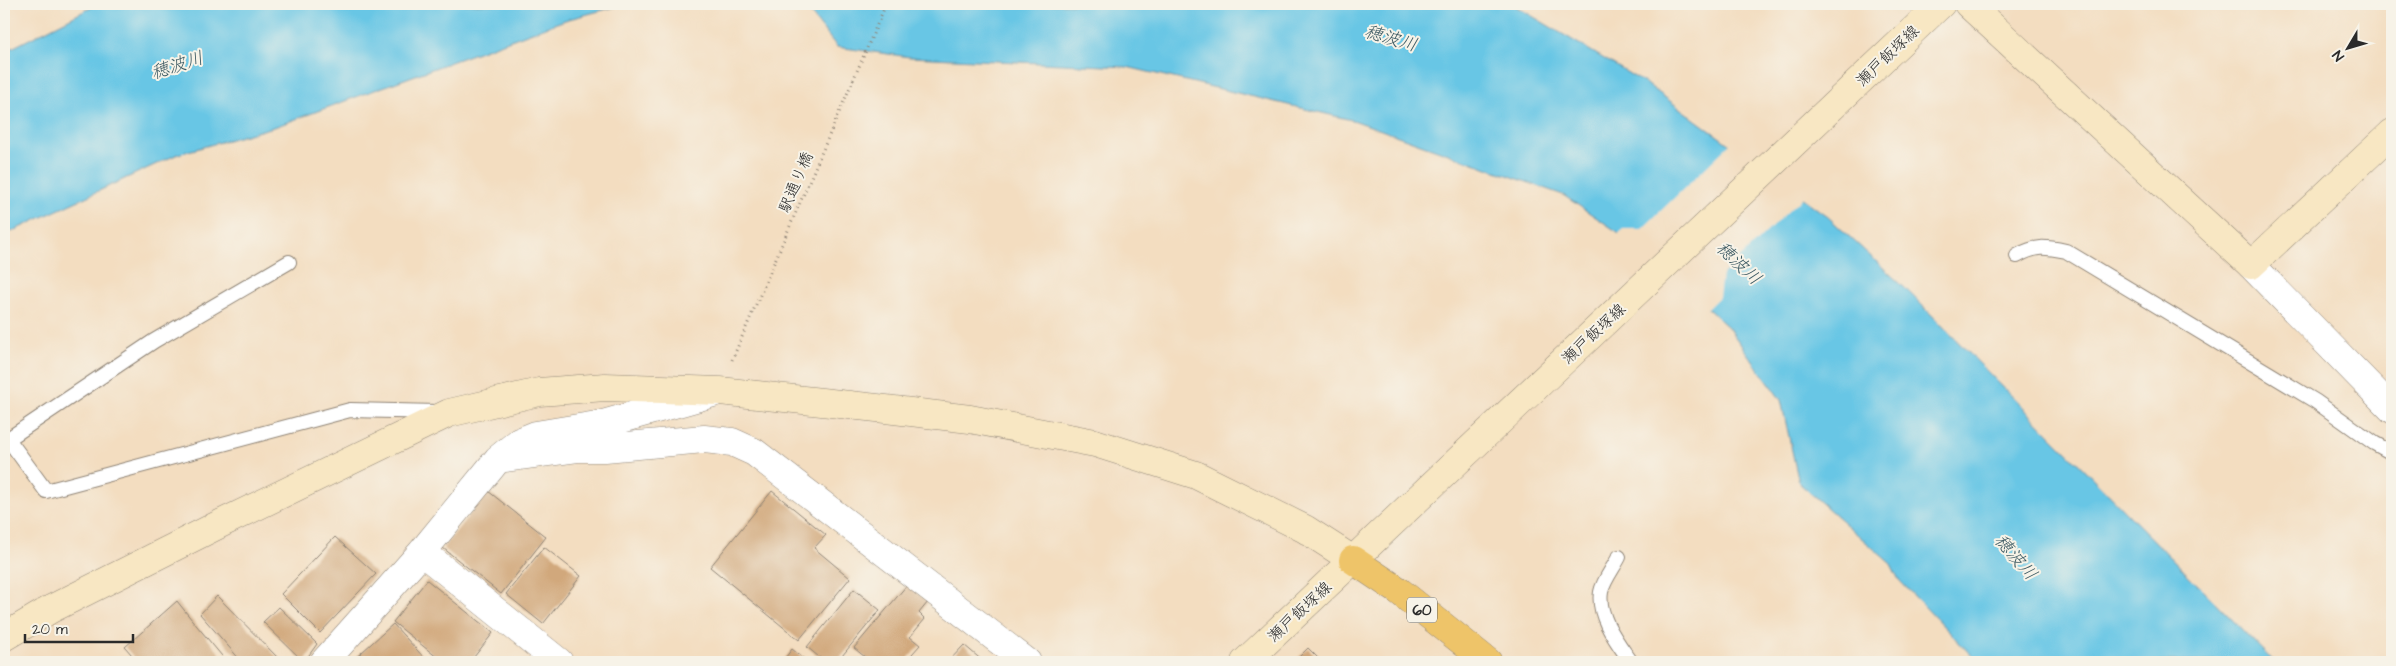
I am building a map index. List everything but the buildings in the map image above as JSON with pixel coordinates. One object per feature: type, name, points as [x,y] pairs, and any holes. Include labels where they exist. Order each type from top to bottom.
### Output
[{"type":"main road","name":"60","points":[[1353,560],[1398,591],[1488,662]]},
{"type":"street","points":[[1968,4],[2251,265],[2392,408]]},
{"type":"street","name":"瀬戸飯塚線","points":[[1245,662],[1935,10]]},
{"type":"street","points":[[2251,265],[2392,133]]},
{"type":"street","points":[[4,637],[51,610],[222,523],[449,413],[539,392],[605,387],[720,391],[970,419],[1095,443],[1196,475],[1305,529],[1353,560]]},
{"type":"street","points":[[324,662],[422,552],[498,459],[519,442],[536,435],[603,424],[720,391]]},
{"type":"street","points":[[498,459],[579,448],[605,448],[704,439],[732,442],[754,452],[1027,662]]},
{"type":"street","points":[[422,552],[559,662]]},
{"type":"lane","points":[[2017,256],[2030,248],[2043,246],[2066,251],[2315,400],[2374,443],[2392,453]]},
{"type":"lane","points":[[289,262],[154,341],[6,440],[46,491],[350,410],[449,413]]},
{"type":"lane","points":[[1619,557],[1601,590],[1602,606],[1610,630],[1631,662]]},
{"type":"path","name":"駅通り橋","points":[[731,362],[886,4]]},
{"type":"water","name":"穂波川","points":[[98,4],[626,4],[565,20],[277,126],[178,154],[4,235],[4,52]]},
{"type":"water","name":"穂波川","points":[[800,4],[1512,4],[1648,85],[1827,216],[1905,288],[2274,662],[1978,662],[1899,580],[1891,564],[1799,483],[1781,400],[1728,327],[1640,247],[1563,195],[1356,121],[1127,67],[910,57],[837,47],[811,14]]},
{"type":"pier","points":[[1731,143],[1804,196],[1722,275],[1719,297],[1706,310],[1639,249],[1618,234],[1624,229],[1642,229]]}]
